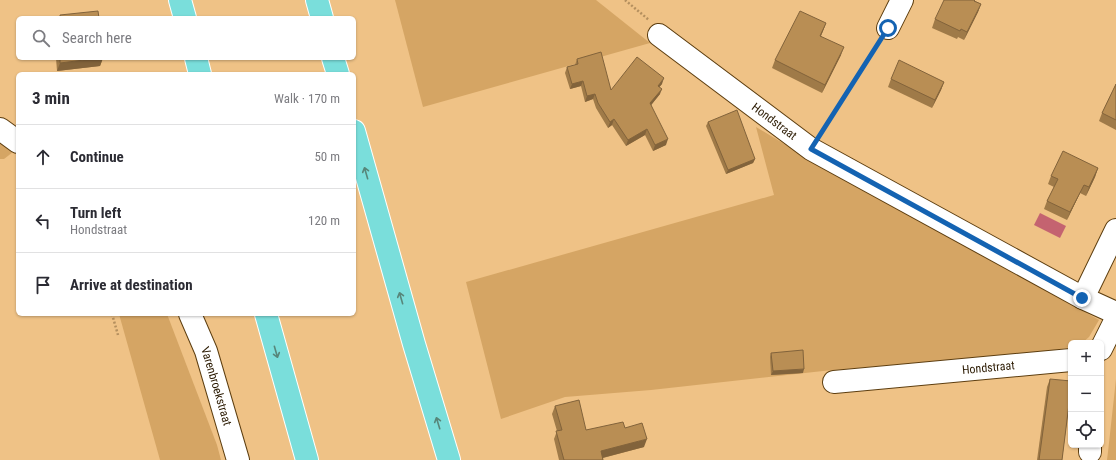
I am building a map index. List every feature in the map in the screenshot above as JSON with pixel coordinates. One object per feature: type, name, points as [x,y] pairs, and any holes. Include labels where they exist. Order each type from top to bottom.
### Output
[{"type":"highway","points":[[180,0],[184,16]]},
{"type":"highway","points":[[317,0],[321,16]]},
{"type":"highway","points":[[196,60],[200,72]]},
{"type":"highway","points":[[334,60],[338,72]]},
{"type":"highway","points":[[356,138],[414,344],[449,460]]},
{"type":"highway","points":[[267,316],[307,460]]},
{"type":"street","points":[[888,28],[902,0]]},
{"type":"street","name":"Hondstraat","points":[[659,35],[811,149],[1082,298],[1116,313]]},
{"type":"street","points":[[0,129],[16,141]]},
{"type":"street","points":[[1082,298],[1116,230]]},
{"type":"street","name":"Varenbroekstraat","points":[[191,316],[206,351],[238,460]]},
{"type":"street","points":[[1104,342],[1116,319]]},
{"type":"street","name":"Hondstraat","points":[[834,382],[1068,360]]},
{"type":"path","points":[[625,0],[661,30],[659,35]]},
{"type":"path","points":[[811,149],[888,28]]},
{"type":"path","points":[[113,316],[118,335]]},
{"type":"shaded area","points":[[395,0],[596,0],[650,43],[423,107]]},
{"type":"shaded area","points":[[756,127],[796,151],[1099,320],[1089,337],[1086,340],[1068,340],[1068,348],[1049,351],[823,371],[651,390],[565,397],[501,419],[466,282],[774,195]]},
{"type":"shaded area","points":[[0,143],[13,152],[4,159],[0,159]]},
{"type":"shaded area","points":[[1040,213],[1066,226],[1060,238],[1034,225]]},
{"type":"shaded area","points":[[120,316],[168,316],[217,445],[221,460],[160,460]]},
{"type":"shaded area","points":[[1116,379],[1116,460],[1107,460],[1108,452]]},
{"type":"building","points":[[944,0],[975,0],[974,1],[981,4],[967,32],[961,29],[960,31],[935,19]]},
{"type":"building","points":[[98,11],[99,16],[60,16]]},
{"type":"building","points":[[800,11],[826,23],[820,36],[844,47],[825,85],[775,60]]},
{"type":"building","points":[[601,52],[611,90],[637,57],[664,78],[658,86],[662,89],[650,103],[668,139],[655,145],[647,129],[628,140],[614,119],[610,122],[598,103],[595,94],[587,96],[583,81],[572,84],[567,67],[578,64],[577,59]]},
{"type":"building","points":[[60,60],[84,60],[60,63]]},
{"type":"building","points":[[899,60],[944,82],[935,100],[891,79]]},
{"type":"building","points":[[1116,84],[1116,120],[1102,113]]},
{"type":"building","points":[[737,110],[755,159],[728,170],[708,122]]},
{"type":"building","points":[[1063,151],[1098,168],[1089,187],[1084,185],[1070,212],[1047,201],[1058,179],[1051,176]]},
{"type":"building","points":[[803,350],[804,369],[773,371],[771,353]]},
{"type":"building","points":[[1050,379],[1068,381],[1068,412],[1062,460],[1039,460]]},
{"type":"building","points":[[579,400],[586,430],[623,422],[625,428],[642,423],[647,439],[601,451],[603,460],[564,460],[556,431],[562,430],[555,406]]},
{"type":"route","points":[[888,28],[811,149],[1082,298]]}]
